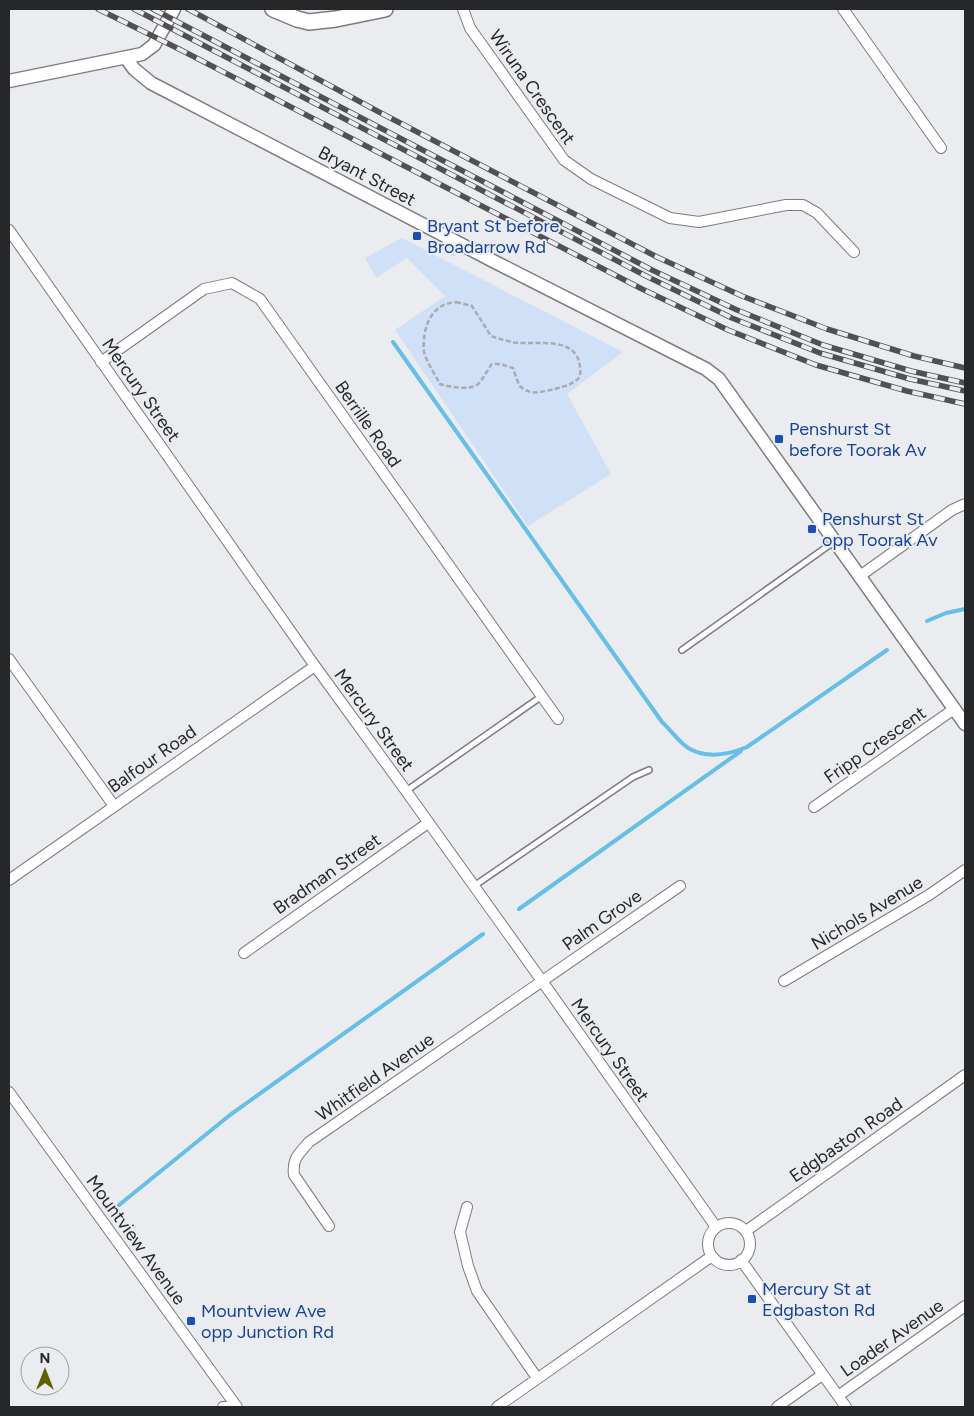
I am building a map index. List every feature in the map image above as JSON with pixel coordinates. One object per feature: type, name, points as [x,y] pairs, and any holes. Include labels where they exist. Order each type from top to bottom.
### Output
[{"type":"main road","points":[[272,9],[309,22],[336,19],[385,9]]},
{"type":"street","points":[[9,81],[142,54],[154,45],[174,9]]},
{"type":"street","name":"Wiruna Crescent","points":[[463,9],[470,28],[564,160],[591,179],[670,218],[699,222],[786,205],[803,205],[818,213],[854,252]]},
{"type":"street","points":[[843,9],[941,148]]},
{"type":"street","name":"Bryant Street","points":[[126,58],[134,69],[151,83],[497,263],[706,369],[719,379],[965,724]]},
{"type":"street","name":"Mercury Street","points":[[9,230],[315,666],[716,1227]]},
{"type":"street","name":"Berrille Road","points":[[101,362],[204,290],[232,284],[260,299],[558,719]]},
{"type":"street","points":[[860,576],[952,510],[965,504]]},
{"type":"street","points":[[9,659],[114,806]]},
{"type":"street","name":"Balfour Road","points":[[9,880],[315,666]]},
{"type":"street","name":"Fripp Crescent","points":[[814,807],[954,709]]},
{"type":"street","name":"Bradman Street","points":[[244,952],[428,823]]},
{"type":"street","name":"Nichols Avenue","points":[[784,981],[929,895],[965,870]]},
{"type":"street","name":"Palm Grove","points":[[542,981],[680,886]]},
{"type":"street","name":"Whitfield Avenue","points":[[329,1226],[294,1175],[292,1165],[296,1157],[309,1142],[542,981]]},
{"type":"street","name":"Edgbaston Road","points":[[746,1231],[965,1075]]},
{"type":"street","name":"Mountview Avenue","points":[[9,1092],[236,1406]]},
{"type":"street","points":[[467,1207],[460,1232],[468,1266],[477,1291],[537,1378]]},
{"type":"street","points":[[728,1223],[735,1224],[746,1231],[750,1243],[746,1256],[735,1264],[722,1263],[712,1256],[708,1244],[709,1238],[716,1227],[728,1223]]},
{"type":"street","points":[[497,1407],[712,1256]]},
{"type":"street","points":[[741,1260],[846,1407]]},
{"type":"street","name":"Loader Avenue","points":[[838,1396],[965,1306]]},
{"type":"street","points":[[777,1407],[822,1375]]},
{"type":"street","points":[[223,1407],[236,1406]]},
{"type":"lane","points":[[682,650],[835,541]]},
{"type":"lane","points":[[406,791],[542,696]]},
{"type":"lane","points":[[474,886],[633,776],[649,770]]},
{"type":"path","points":[[456,302],[472,306],[491,336],[517,343],[552,342],[561,345],[568,348],[574,354],[579,360],[581,368],[580,377],[574,383],[544,392],[526,390],[519,385],[513,368],[500,364],[492,364],[478,384],[471,387],[449,387],[440,384],[424,354],[423,346],[431,314],[448,303],[456,302]]},
{"type":"shaded area","points":[[402,238],[623,352],[567,394],[611,474],[528,526],[395,330],[445,296],[407,258],[376,278],[365,258]]},
{"type":"waterway","points":[[393,342],[662,722],[683,744],[697,752],[711,755],[733,752],[747,747]]},
{"type":"waterway","points":[[927,621],[946,613],[965,609]]},
{"type":"waterway","points":[[747,747],[887,650]]},
{"type":"waterway","points":[[519,909],[741,751]]},
{"type":"waterway","points":[[119,1205],[230,1115],[483,934]]},
{"type":"railway","points":[[98,9],[181,50],[642,289],[728,330],[816,365],[907,391],[965,404]]},
{"type":"railway","points":[[134,9],[648,277],[732,318],[820,353],[910,379],[965,391]]},
{"type":"railway","points":[[153,9],[652,270],[737,310],[823,345],[911,371],[965,383]]},
{"type":"railway","points":[[188,9],[379,112],[657,257],[742,296],[827,329],[914,356],[965,368]]},
{"type":"place","name":"Bryant St before Broadarrow Rd","points":[[417,236]]},
{"type":"place","name":"Penshurst St before Toorak Av","points":[[779,439]]},
{"type":"place","name":"Penshurst St opp Toorak Av","points":[[812,529]]},
{"type":"place","name":"Mercury St at Edgbaston Rd","points":[[752,1299]]},
{"type":"place","name":"Mountview Ave opp Junction Rd","points":[[191,1321]]}]
